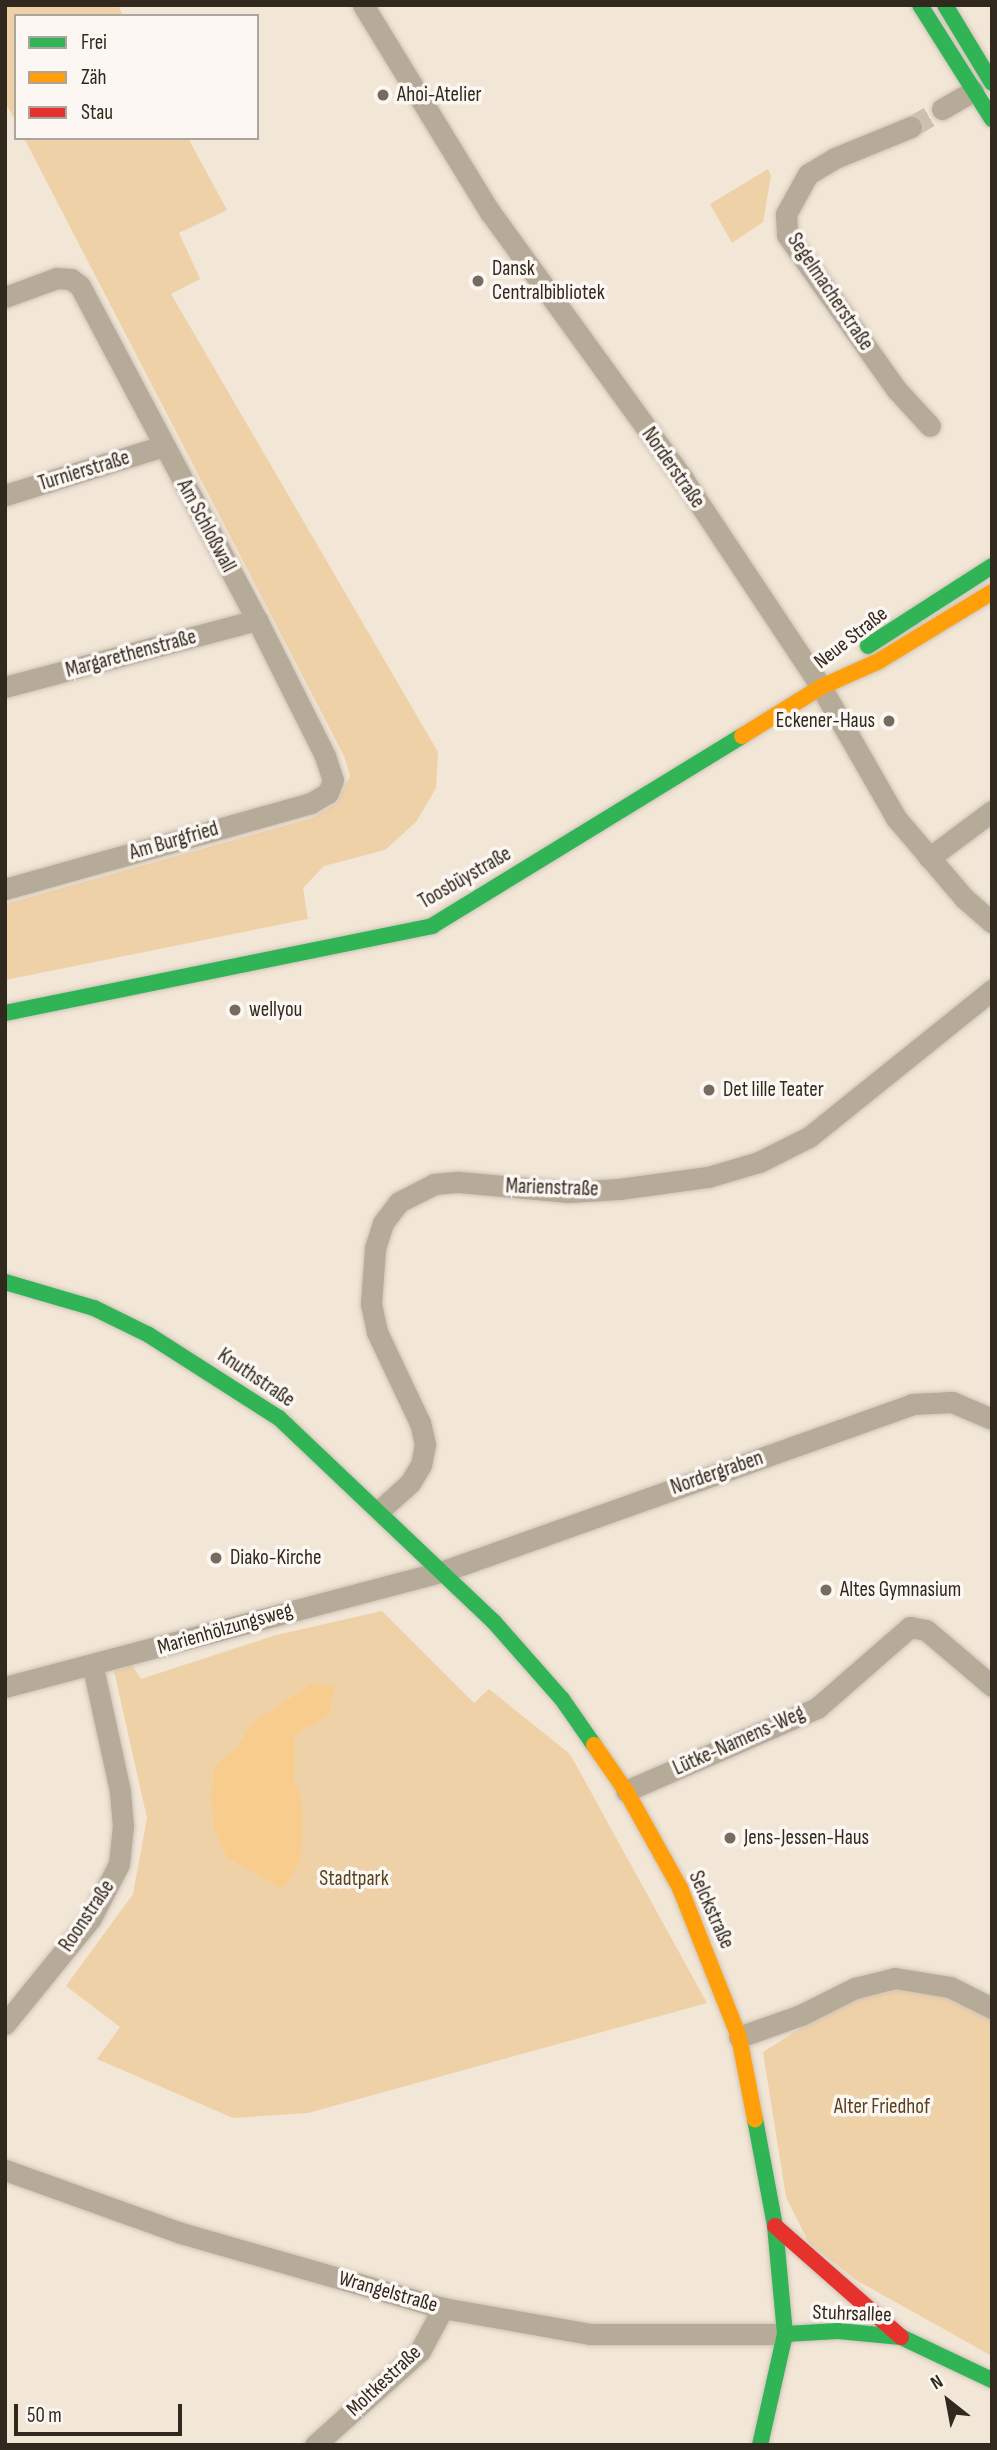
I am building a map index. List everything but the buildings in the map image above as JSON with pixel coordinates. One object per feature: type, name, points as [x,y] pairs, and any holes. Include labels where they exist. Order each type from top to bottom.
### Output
[{"type":"main road","points":[[920,5],[983,87]]},
{"type":"main road","points":[[945,5],[983,87],[992,118]]},
{"type":"main road","name":"Neue Straße","points":[[821,687],[870,645],[991,568]]},
{"type":"main road","name":"Neue Straße","points":[[821,687],[879,661],[992,592]]},
{"type":"main road","name":"Toosbüystraße","points":[[5,1013],[432,926],[821,687]]},
{"type":"main road","name":"Knuthstraße","points":[[5,1282],[94,1308],[236,1387],[279,1418],[444,1572]]},
{"type":"main road","name":"Selckstraße","points":[[444,1572],[562,1699],[626,1791],[680,1888],[739,2037],[775,2226],[785,2334],[760,2445]]},
{"type":"main road","points":[[775,2226],[901,2337]]},
{"type":"main road","name":"Stuhrsallee","points":[[785,2334],[838,2331],[901,2337],[992,2380]]},
{"type":"street","name":"Norderstraße","points":[[363,5],[490,212],[683,480],[821,687],[896,818],[929,858],[992,922]]},
{"type":"street","points":[[942,109],[983,87]]},
{"type":"street","name":"Segelmacherstraße","points":[[911,127],[835,158],[808,174],[786,214],[787,235],[896,389],[930,426]]},
{"type":"street","name":"Am Schloßwall","points":[[5,297],[57,278],[71,279],[80,286],[257,620],[333,780]]},
{"type":"street","name":"Turnierstraße","points":[[5,495],[163,446]]},
{"type":"street","name":"Margarethenstraße","points":[[5,687],[257,620]]},
{"type":"street","name":"Am Burgfried","points":[[5,888],[311,803],[328,793],[333,780]]},
{"type":"street","points":[[929,858],[992,811]]},
{"type":"street","name":"Marienstraße","points":[[380,1510],[410,1483],[421,1465],[425,1444],[420,1423],[377,1332],[371,1304],[375,1248],[383,1223],[398,1202],[416,1190],[453,1182],[569,1192],[708,1177],[759,1162],[809,1137],[992,990]]},
{"type":"street","name":"Nordergraben","points":[[444,1572],[912,1404],[952,1402],[992,1419]]},
{"type":"street","name":"Marienhölzungsweg","points":[[5,1687],[93,1667],[444,1572]]},
{"type":"street","name":"Lütke-Namens-Weg","points":[[626,1791],[817,1708],[910,1627],[926,1630],[992,1686]]},
{"type":"street","name":"Roonstraße","points":[[5,2024],[91,1918],[119,1864],[123,1826],[120,1790],[93,1667]]},
{"type":"street","points":[[739,2037],[801,2015],[855,1988],[895,1978],[938,1984],[992,2008]]},
{"type":"street","name":"Wrangelstraße","points":[[5,2170],[181,2233],[443,2308],[591,2334],[785,2334]]},
{"type":"street","name":"Moltkestraße","points":[[315,2445],[420,2351],[443,2308]]},
{"type":"green space","points":[[5,5],[118,5],[122,14],[14,14],[14,118],[5,102]]},
{"type":"green space","points":[[25,140],[189,140],[227,210],[179,233],[200,279],[171,294],[438,752],[436,788],[416,822],[385,850],[324,866],[303,888],[308,919],[5,980],[5,904],[312,818],[337,803],[350,776],[344,756]]},
{"type":"green space","points":[[768,169],[771,176],[763,222],[732,243],[710,204]]},
{"type":"green space","name":"Stadtpark","points":[[382,1611],[474,1703],[489,1689],[570,1754],[707,2003],[308,2113],[233,2118],[97,2059],[120,2027],[66,1986],[133,1894],[147,1818],[114,1671],[132,1665],[141,1679],[276,1635]]},
{"type":"green space","name":"Alter Friedhof","points":[[893,1985],[950,1998],[992,2018],[992,2356],[856,2280],[809,2243],[786,2197],[763,2052],[850,1997]]},
{"type":"shaded area","points":[[312,1684],[334,1687],[329,1714],[294,1736],[294,1783],[300,1793],[303,1827],[300,1861],[283,1889],[228,1858],[214,1829],[211,1795],[215,1766],[238,1746],[252,1723]]},
{"type":"tunnel","points":[[911,127],[942,109]]},
{"type":"traffic: fast","points":[[920,5],[992,119]]},
{"type":"traffic: fast","points":[[945,5],[992,83]]},
{"type":"traffic: fast","points":[[868,646],[992,566]]},
{"type":"traffic: fast","points":[[5,1013],[432,926],[742,736]]},
{"type":"traffic: fast","points":[[5,1282],[94,1308],[149,1335],[279,1418],[494,1622],[562,1699],[594,1745]]},
{"type":"traffic: fast","points":[[755,2119],[775,2226],[785,2334],[760,2445]]},
{"type":"traffic: fast","points":[[785,2334],[838,2331],[901,2337],[992,2380]]},
{"type":"traffic: slow","points":[[742,736],[821,687],[879,661],[992,592]]},
{"type":"traffic: slow","points":[[594,1745],[626,1791],[680,1888],[739,2037],[755,2119]]},
{"type":"traffic: jam","points":[[775,2226],[901,2337]]},
{"type":"place","name":"Ahoi-Atelier","points":[[383,95]]},
{"type":"place","name":"Dansk Centralbibliotek","points":[[478,281]]},
{"type":"place","name":"Eckener-Haus","points":[[889,721]]},
{"type":"place","name":"wellyou","points":[[235,1010]]},
{"type":"place","name":"Det lille Teater","points":[[709,1090]]},
{"type":"place","name":"Diako-Kirche","points":[[216,1558]]},
{"type":"place","name":"Altes Gymnasium","points":[[826,1590]]},
{"type":"place","name":"Jens-Jessen-Haus","points":[[730,1838]]}]
